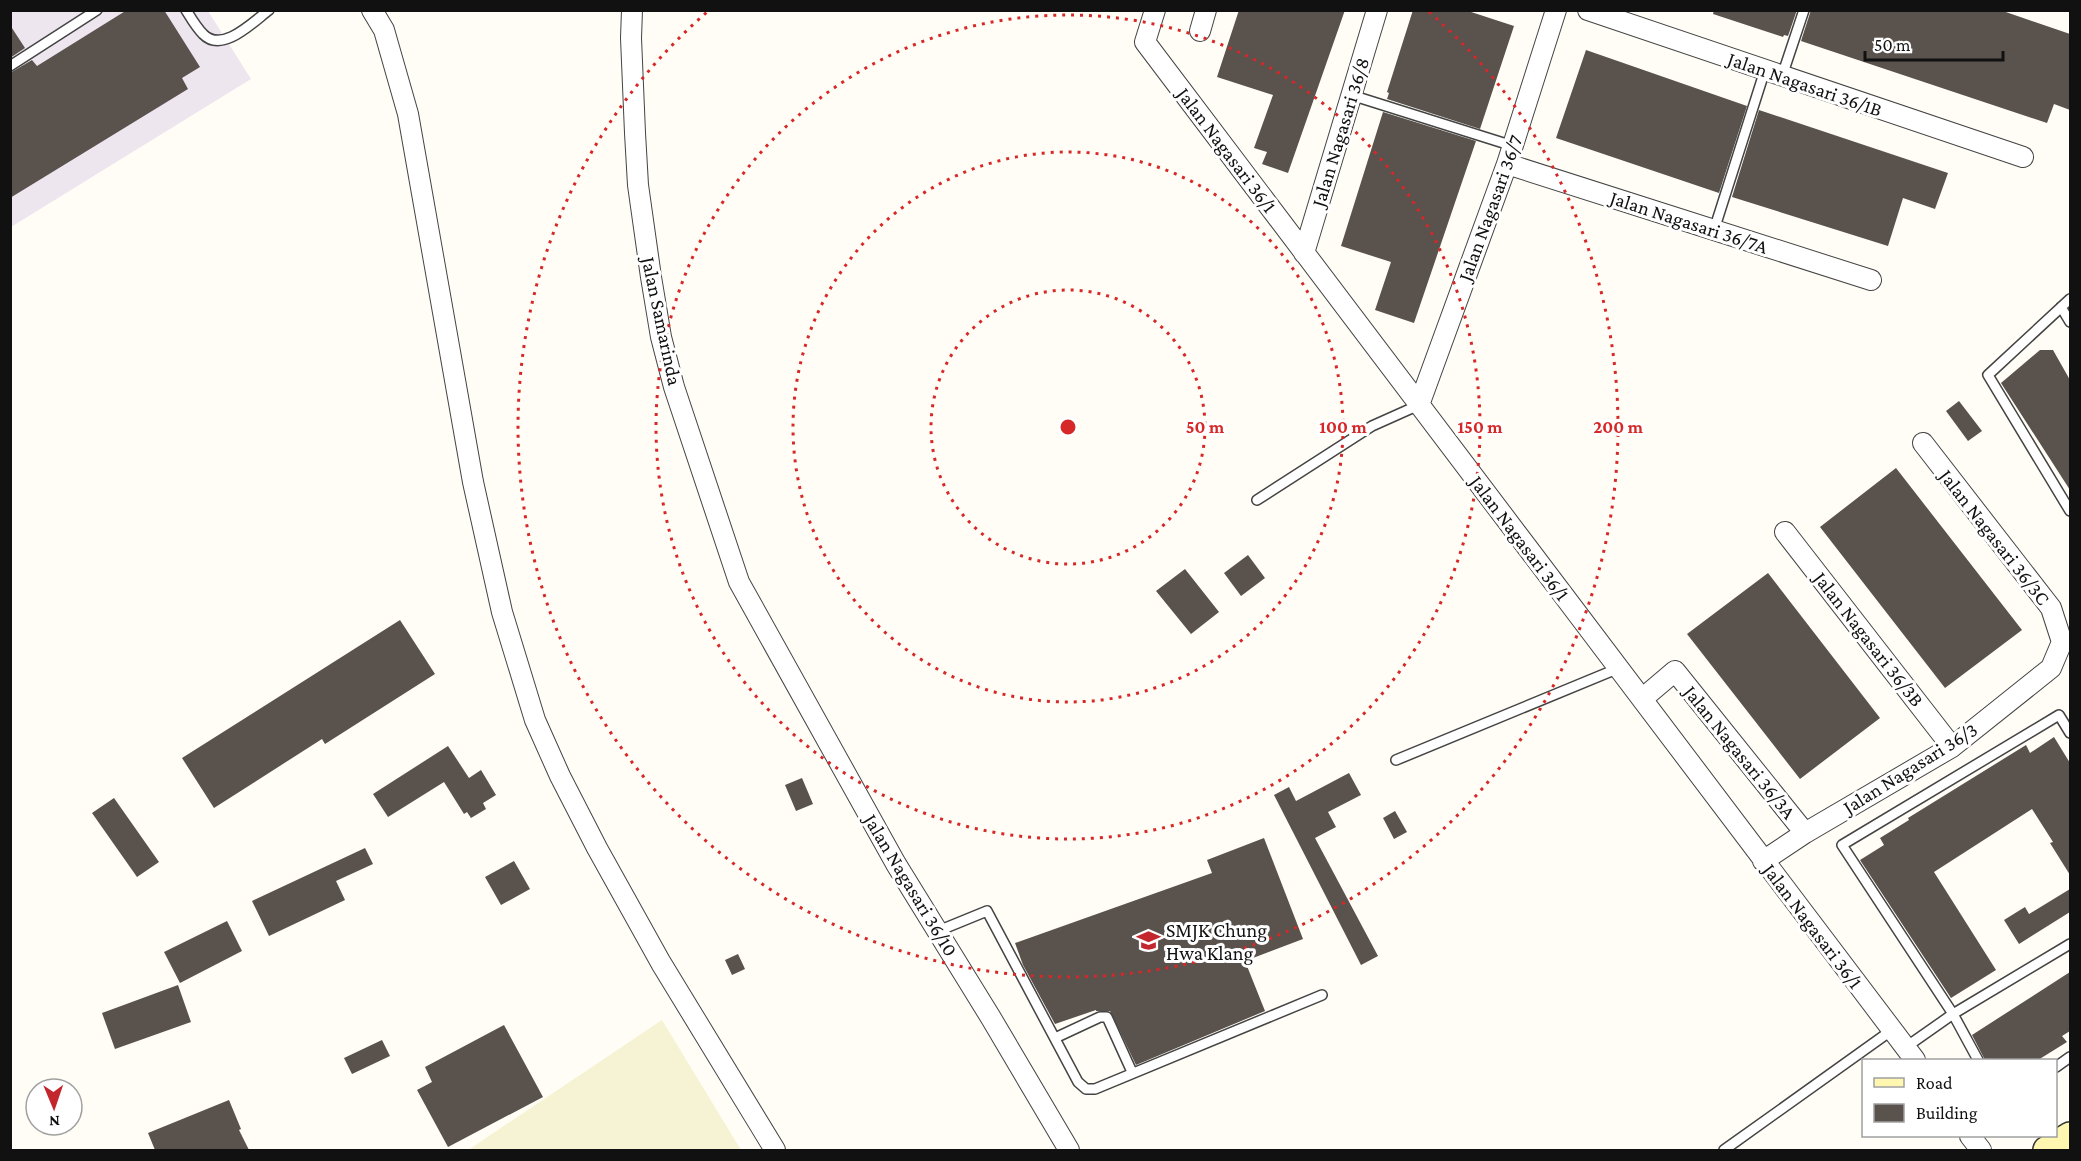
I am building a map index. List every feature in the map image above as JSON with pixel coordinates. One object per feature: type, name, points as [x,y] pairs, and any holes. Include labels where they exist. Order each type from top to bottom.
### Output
[{"type":"street","points":[[372,10],[384,30],[408,114],[473,482],[502,612],[535,720],[560,776],[661,963],[775,1150]]},
{"type":"street","name":"Jalan Samarinda","points":[[632,10],[634,121],[639,185],[661,337],[674,387],[731,560],[739,582],[759,616]]},
{"type":"street","name":"Jalan Nagasari 36/1","points":[[1155,10],[1145,42],[1910,1054]]},
{"type":"street","points":[[1200,31],[1206,10]]},
{"type":"street","name":"Jalan Nagasari 36/8","points":[[1304,253],[1377,10]]},
{"type":"street","name":"Jalan Nagasari 36/7","points":[[1419,405],[1510,155],[1556,10]]},
{"type":"street","name":"Jalan Nagasari 36/1B","points":[[1588,10],[2023,157]]},
{"type":"street","name":"Jalan Nagasari 36/7A","points":[[1510,155],[1714,230],[1871,280]]},
{"type":"street","name":"Jalan Nagasari 36/3C","points":[[1923,443],[2051,608],[2062,642],[2051,668]]},
{"type":"street","name":"Jalan Nagasari 36/3B","points":[[1785,532],[1952,747]]},
{"type":"street","name":"Jalan Nagasari 36/10","points":[[759,616],[896,864],[1069,1150]]},
{"type":"street","name":"Jalan Nagasari 36/3","points":[[1763,861],[1805,833],[1952,747],[2051,668]]},
{"type":"street","name":"Jalan Nagasari 36/3A","points":[[1642,699],[1675,671],[1805,833]]},
{"type":"street","points":[[2047,1150],[2070,1136]]},
{"type":"street","points":[[1971,1137],[1981,1150]]},
{"type":"lane","points":[[10,66],[97,10]]},
{"type":"lane","points":[[186,10],[202,33],[216,41],[235,35],[269,10]]},
{"type":"lane","points":[[1714,230],[1773,73],[1804,10]]},
{"type":"lane","points":[[1351,95],[1510,155]]},
{"type":"lane","points":[[2070,299],[1988,375],[2070,511]]},
{"type":"lane","points":[[2061,307],[2070,322]]},
{"type":"lane","points":[[1257,500],[1372,426],[1419,405]]},
{"type":"lane","points":[[1396,760],[1619,668]]},
{"type":"lane","points":[[1977,1059],[1953,1014],[1842,845],[2059,715],[2070,733]]},
{"type":"lane","points":[[938,931],[987,911],[1078,1082],[1086,1089],[1095,1089],[1322,994]]},
{"type":"lane","points":[[1910,1054],[1953,1014],[2070,944]]},
{"type":"lane","points":[[1055,1038],[1100,1017],[1107,1017],[1132,1072]]},
{"type":"lane","points":[[1729,1149],[1892,1030]]},
{"type":"lane","points":[[2057,1065],[2070,1057]]},
{"type":"shaded area","points":[[11,11],[208,11],[251,79],[11,227]]},
{"type":"shaded area","points":[[662,1020],[741,1150],[468,1150]]},
{"type":"building","points":[[127,10],[164,10],[200,67],[182,78],[188,89],[10,198],[10,73],[32,60],[37,66]]},
{"type":"building","points":[[1239,10],[1345,10],[1288,173],[1262,164],[1267,152],[1254,148],[1273,95],[1217,77]]},
{"type":"building","points":[[1413,10],[1465,10],[1514,26],[1480,129],[1387,99],[1389,93],[1387,92]]},
{"type":"building","points":[[1714,10],[1797,10],[1788,36],[1783,37],[1713,14]]},
{"type":"building","points":[[1811,10],[2000,10],[2070,34],[2070,110],[2054,104],[2047,123],[1801,41]]},
{"type":"building","points":[[10,25],[25,48],[10,58]]},
{"type":"building","points":[[1586,50],[1747,106],[1719,193],[1556,138]]},
{"type":"building","points":[[1759,110],[1948,173],[1935,209],[1903,198],[1888,246],[1732,197]]},
{"type":"building","points":[[1383,112],[1476,141],[1414,323],[1375,310],[1391,262],[1341,246]]},
{"type":"building","points":[[2040,350],[2053,350],[2070,380],[2070,490],[2001,383]]},
{"type":"building","points":[[1959,401],[1982,431],[1968,441],[1946,411]]},
{"type":"building","points":[[1896,468],[2022,630],[1945,688],[1820,527]]},
{"type":"building","points":[[1248,555],[1265,578],[1241,596],[1224,573]]},
{"type":"building","points":[[1185,569],[1219,612],[1191,634],[1156,591]]},
{"type":"building","points":[[1768,573],[1880,718],[1800,779],[1687,634]]},
{"type":"building","points":[[400,620],[435,674],[325,744],[322,739],[214,808],[182,758]]},
{"type":"building","points":[[2054,737],[2070,763],[2070,875],[2032,809],[1934,872],[1996,970],[1951,998],[1860,860],[1884,845],[1880,838],[1909,820],[1908,818],[2026,745],[2030,753]]},
{"type":"building","points":[[448,746],[469,778],[481,770],[496,795],[483,803],[486,809],[471,818],[467,812],[464,814],[444,782],[388,817],[373,794]]},
{"type":"building","points":[[1349,773],[1361,795],[1328,812],[1336,827],[1315,838],[1378,956],[1361,965],[1274,795],[1289,787],[1296,801]]},
{"type":"building","points":[[802,778],[813,804],[796,811],[785,785]]},
{"type":"building","points":[[114,798],[159,862],[137,877],[92,813]]},
{"type":"building","points":[[1395,811],[1407,832],[1394,839],[1383,818]]},
{"type":"building","points":[[1264,838],[1303,939],[1245,961],[1265,1011],[1136,1065],[1110,1011],[1096,1010],[1055,1024],[1023,965],[1015,943],[1212,873],[1207,860]]},
{"type":"building","points":[[365,848],[373,864],[336,881],[345,900],[269,936],[252,901]]},
{"type":"building","points":[[514,861],[530,889],[501,905],[485,877]]},
{"type":"building","points":[[2070,889],[2070,912],[2019,944],[2004,920],[2025,907],[2029,914]]},
{"type":"building","points":[[227,921],[242,951],[180,983],[164,952]]},
{"type":"building","points":[[738,954],[745,969],[732,975],[725,960]]},
{"type":"building","points":[[2070,972],[2070,1031],[2062,1036],[2067,1042],[2040,1059],[1984,1059],[1972,1035]]},
{"type":"building","points":[[178,985],[191,1022],[115,1049],[102,1013]]},
{"type":"building","points":[[504,1025],[543,1097],[448,1147],[417,1090],[432,1082],[425,1067]]},
{"type":"building","points":[[382,1040],[390,1056],[352,1074],[344,1058]]},
{"type":"building","points":[[229,1100],[241,1129],[239,1130],[249,1150],[155,1150],[148,1133]]},
{"type":"place","name":"SMJK Chung Hwa Klang","points":[[1148,941]]}]
